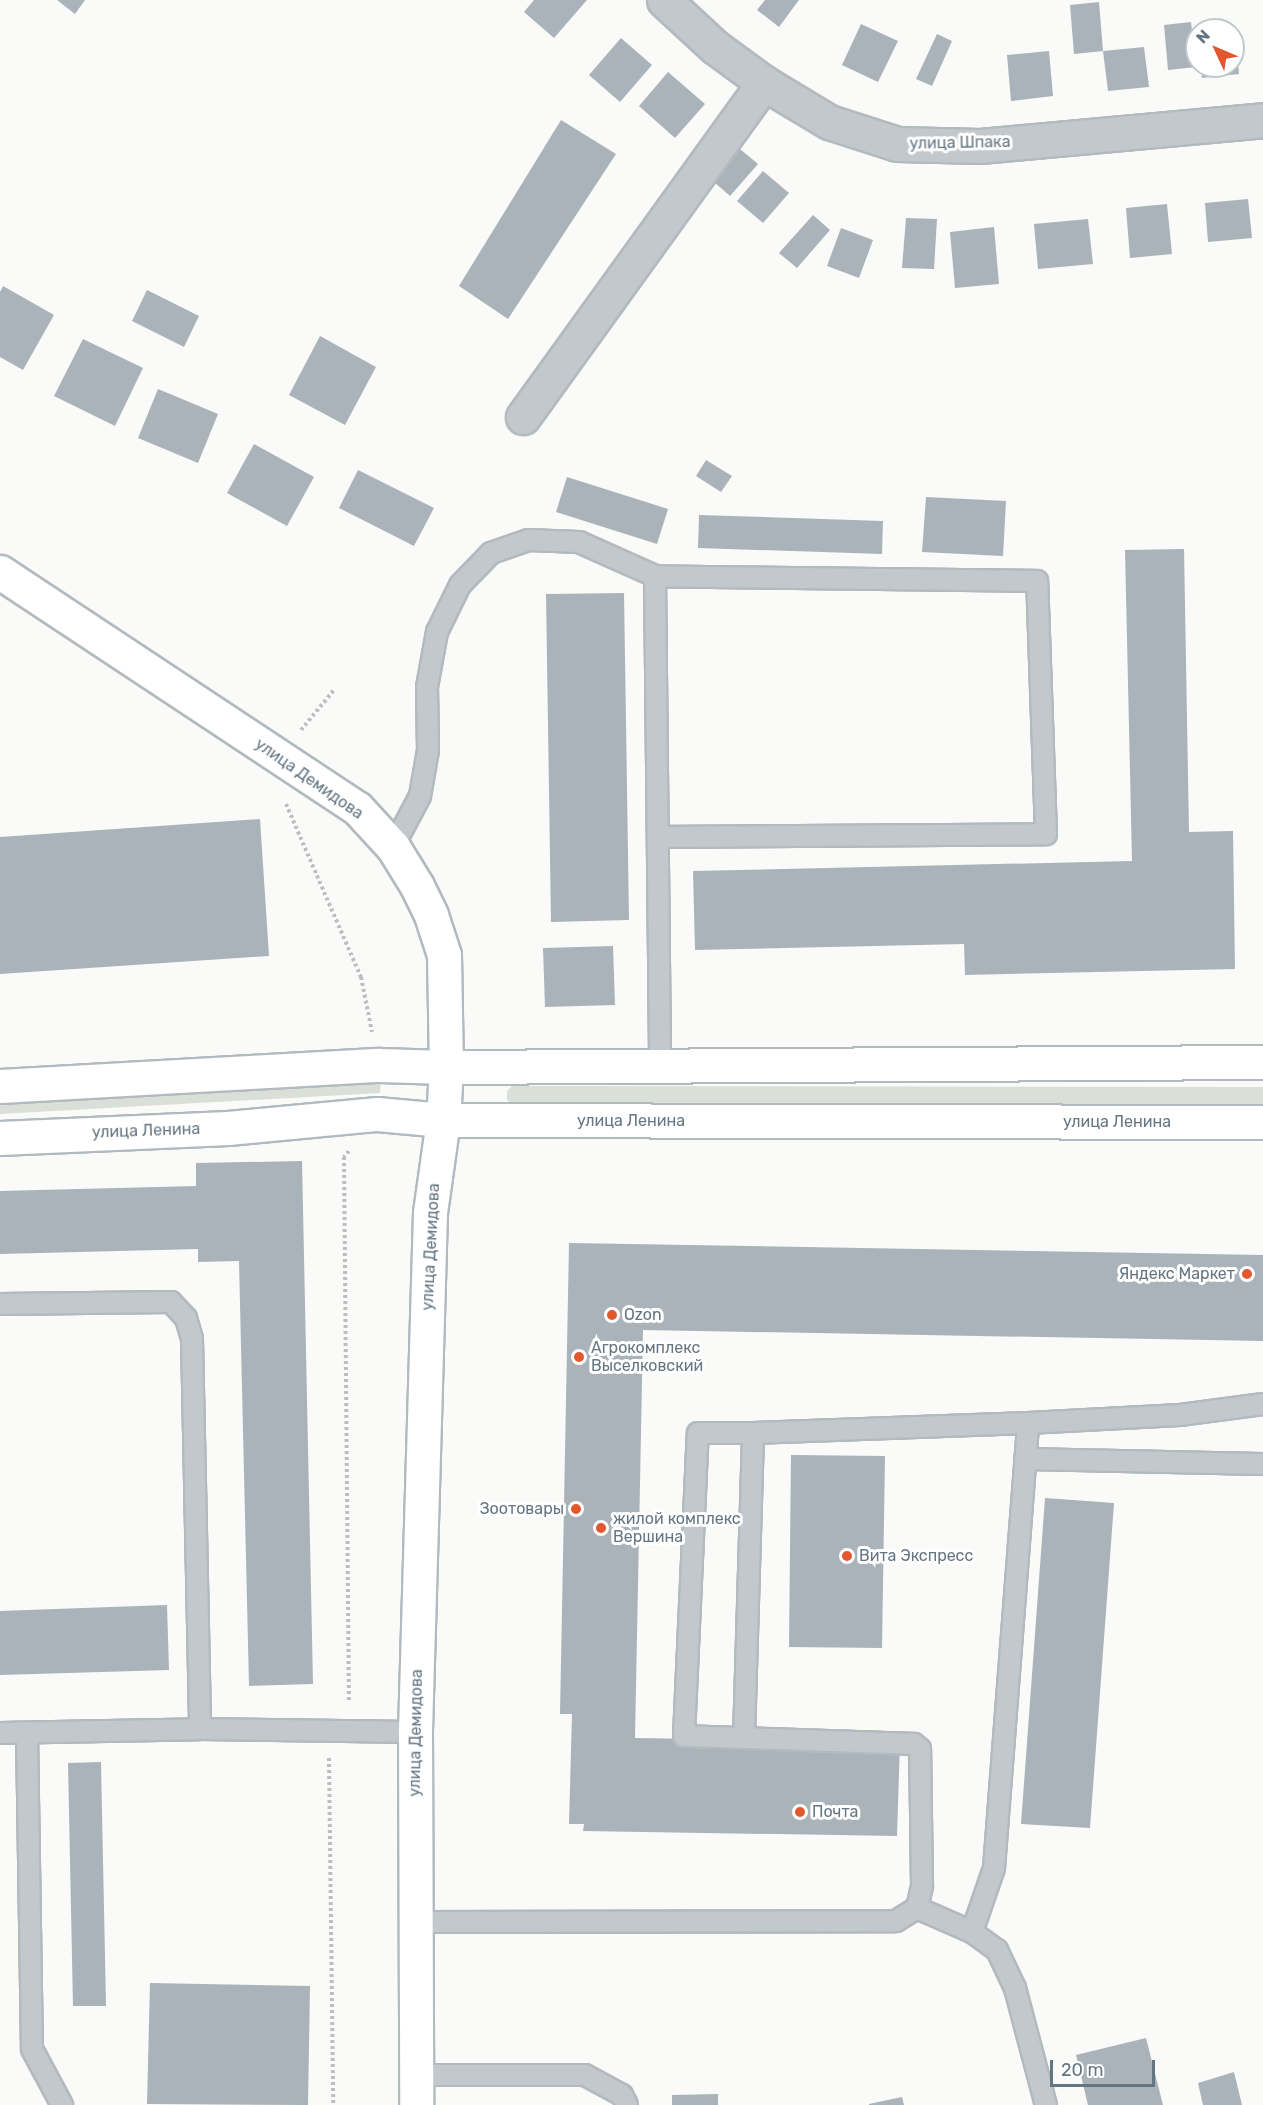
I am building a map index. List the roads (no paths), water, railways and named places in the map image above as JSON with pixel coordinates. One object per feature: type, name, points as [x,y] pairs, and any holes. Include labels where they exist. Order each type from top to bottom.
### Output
[{"type":"street","name":"улица Шпака","points":[[664,0],[715,47],[764,83],[829,122],[897,144],[980,146],[1263,120]]},
{"type":"street","points":[[523,417],[764,83]]},
{"type":"street","name":"улица Демидова","points":[[0,572],[357,808],[393,848],[431,915],[444,955],[446,1067],[430,1213],[415,1732],[416,2090]]},
{"type":"street","points":[[0,1086],[379,1065],[446,1067],[1056,1061],[1263,1062]]},
{"type":"street","name":"улица Ленина","points":[[0,1138],[228,1128],[377,1114],[442,1120],[1263,1122]]},
{"type":"lane","points":[[393,848],[420,796],[428,750],[427,687],[437,632],[460,585],[491,553],[528,540],[579,542],[655,576],[1037,581],[1046,834],[660,837]]},
{"type":"lane","points":[[655,576],[660,837],[660,1066]]},
{"type":"lane","points":[[0,1305],[171,1302],[186,1318],[192,1338],[200,1729]]},
{"type":"lane","points":[[416,1922],[896,1921],[917,1908],[922,1886],[920,1749],[914,1743],[684,1736],[698,1433],[1028,1423],[1180,1415],[1263,1404]]},
{"type":"lane","points":[[972,1932],[994,1868],[1028,1423]]},
{"type":"lane","points":[[744,1738],[753,1433]]},
{"type":"lane","points":[[1025,1459],[1263,1464]]},
{"type":"lane","points":[[0,1733],[200,1729],[415,1732]]},
{"type":"lane","points":[[27,1733],[32,2049],[62,2105]]},
{"type":"lane","points":[[917,1908],[972,1932],[997,1950],[1015,1988],[1046,2105]]},
{"type":"lane","points":[[416,2090],[585,2075],[622,2095],[627,2105]]},
{"type":"place","name":"Яндекс Маркет","points":[[1247,1274]]},
{"type":"place","name":"Ozon","points":[[612,1315]]},
{"type":"place","name":"Агрокомплекс Выселковский","points":[[579,1357]]},
{"type":"place","name":"Зоотовары","points":[[576,1509]]},
{"type":"place","name":"жилой комплекс Вершина","points":[[601,1528]]},
{"type":"place","name":"Вита Экспресс","points":[[847,1556]]},
{"type":"place","name":"Почта","points":[[800,1812]]}]
